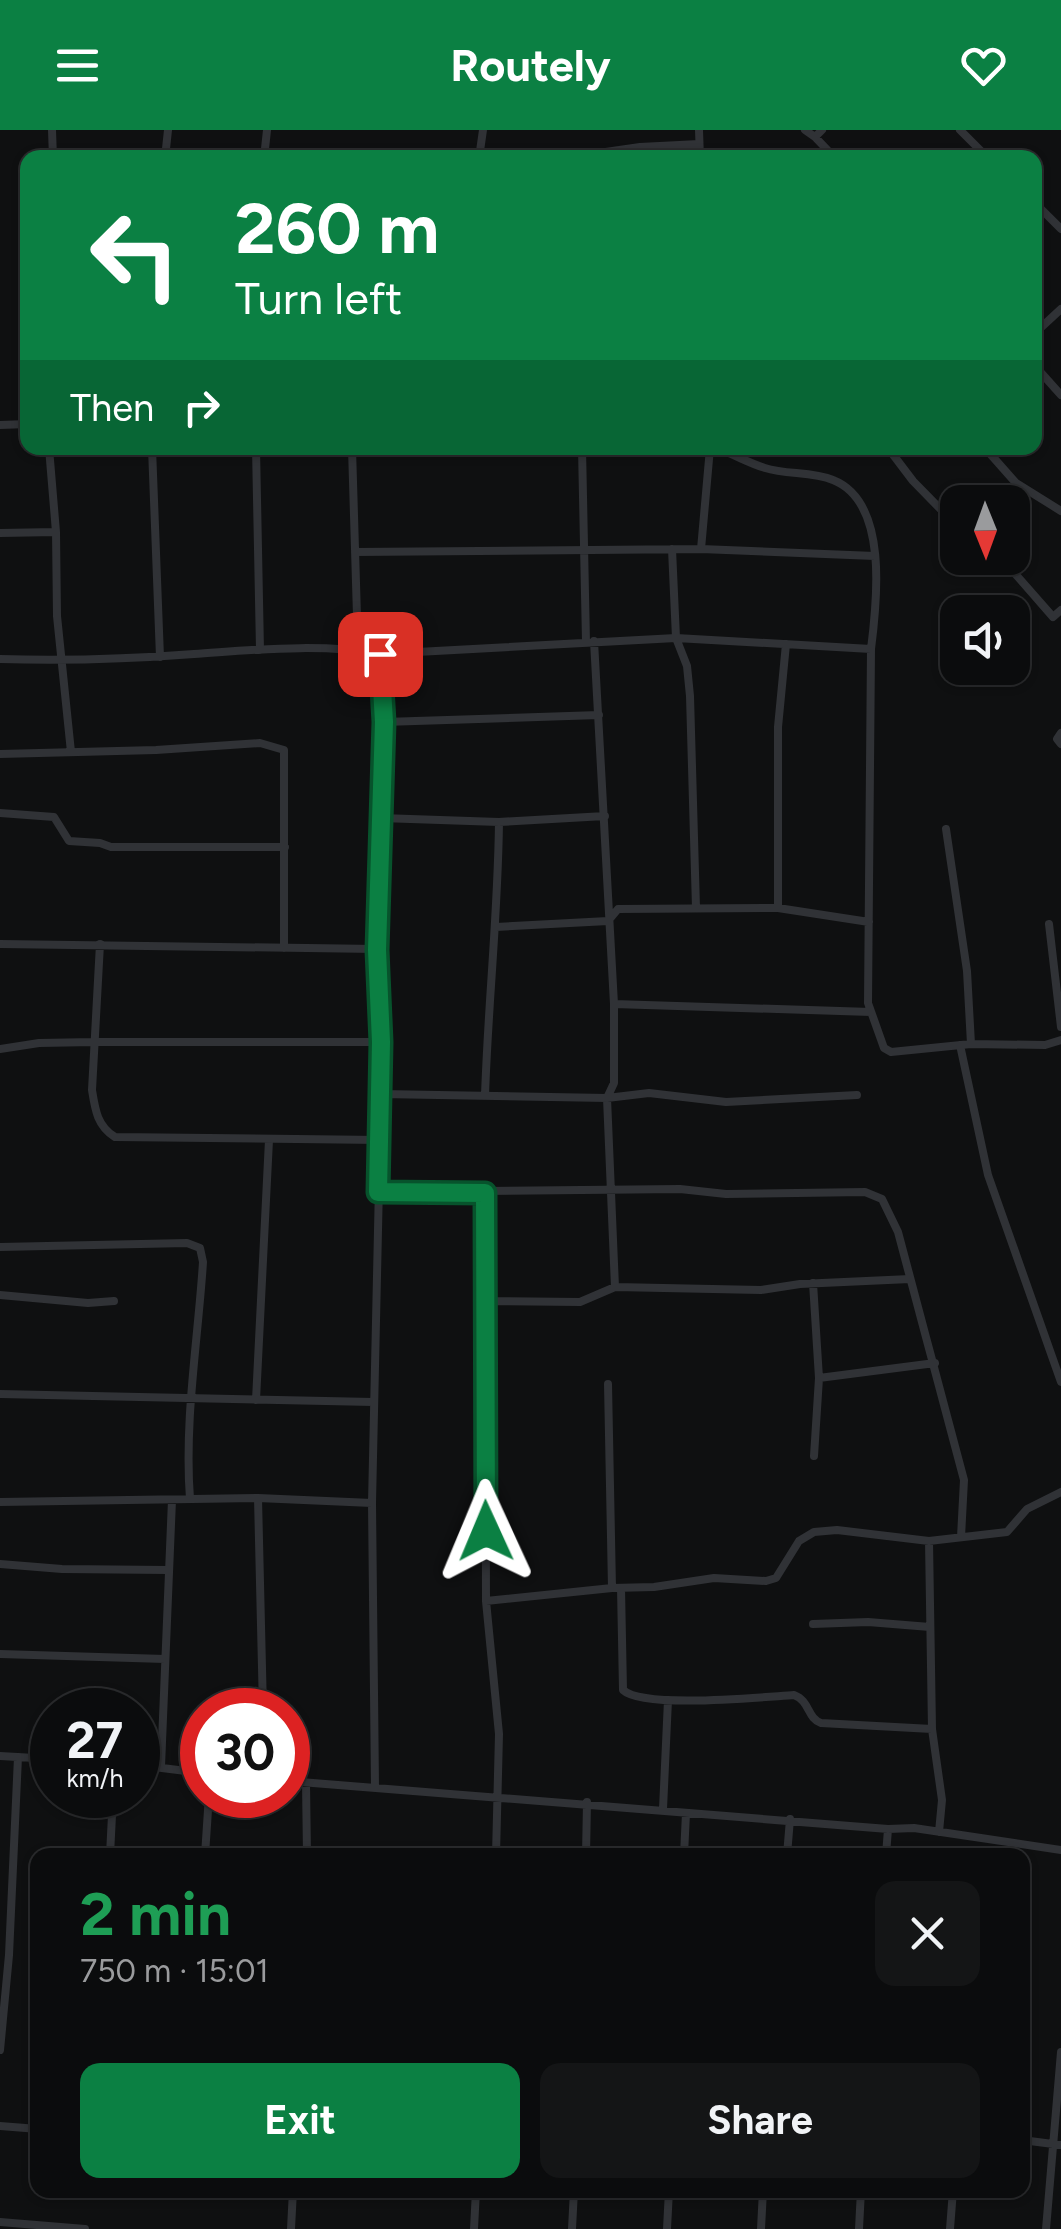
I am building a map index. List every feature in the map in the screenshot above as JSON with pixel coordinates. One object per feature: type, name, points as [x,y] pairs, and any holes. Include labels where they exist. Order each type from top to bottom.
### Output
[{"type":"street","points":[[699,130],[699,150]]},
{"type":"street","points":[[806,130],[818,133]]},
{"type":"street","points":[[960,130],[980,150]]},
{"type":"street","points":[[619,150],[699,144]]},
{"type":"street","points":[[1042,211],[1061,229]]},
{"type":"street","points":[[1042,327],[1061,310]]},
{"type":"street","points":[[1042,374],[1061,395]]},
{"type":"street","points":[[49,455],[56,532],[57,616],[71,752]]},
{"type":"street","points":[[152,455],[160,656]]},
{"type":"street","points":[[256,455],[260,650]]},
{"type":"street","points":[[352,455],[358,650]]},
{"type":"street","points":[[582,455],[590,641],[599,715],[614,1004],[614,1083],[607,1098],[615,1287]]},
{"type":"street","points":[[701,549],[712,455]]},
{"type":"street","points":[[731,455],[766,469],[836,480],[865,508],[875,556],[877,599],[871,649],[868,1003],[884,1048],[891,1052],[965,1044],[1045,1045],[1061,1040]]},
{"type":"street","points":[[893,455],[940,509]]},
{"type":"street","points":[[990,455],[1016,483],[1061,511]]},
{"type":"street","points":[[0,533],[56,532]]},
{"type":"street","points":[[672,549],[676,638],[687,666],[690,696],[696,908]]},
{"type":"street","points":[[355,552],[701,549],[875,556]]},
{"type":"street","points":[[1016,575],[1053,617],[1061,610]]},
{"type":"street","points":[[0,659],[63,661],[260,650],[358,650],[380,654],[676,638],[871,649]]},
{"type":"street","points":[[778,908],[778,727],[786,644]]},
{"type":"street","points":[[375,1786],[372,1502],[381,1042],[377,950],[384,722],[380,654]]},
{"type":"street","points":[[384,722],[599,715]]},
{"type":"street","points":[[1061,733],[1057,739],[1061,744]]},
{"type":"street","points":[[0,754],[276,745],[284,750],[284,948]]},
{"type":"street","points":[[0,813],[54,816],[69,841],[112,847],[284,847]]},
{"type":"street","points":[[382,818],[499,822],[605,816]]},
{"type":"street","points":[[485,1096],[499,822]]},
{"type":"street","points":[[946,829],[966,955],[965,1044],[988,1174],[1061,1382]]},
{"type":"street","points":[[496,927],[608,921],[618,909],[778,908],[869,922]]},
{"type":"street","points":[[1049,924],[1061,1027]]},
{"type":"street","points":[[0,944],[377,950]]},
{"type":"street","points":[[100,944],[92,1090],[96,1113],[106,1132],[114,1137],[380,1140]]},
{"type":"street","points":[[614,1004],[871,1012]]},
{"type":"street","points":[[0,1049],[39,1043],[381,1042]]},
{"type":"street","points":[[380,1094],[607,1098],[649,1093],[726,1102],[857,1095]]},
{"type":"street","points":[[256,1400],[269,1140]]},
{"type":"street","points":[[378,1192],[864,1192],[882,1199],[898,1232],[964,1480],[962,1537]]},
{"type":"street","points":[[485,1193],[486,1601],[499,1734],[496,1848]]},
{"type":"street","points":[[0,1247],[187,1243],[200,1248],[204,1262],[186,1446],[190,1499]]},
{"type":"street","points":[[485,1301],[580,1302],[615,1287],[761,1290],[814,1283],[910,1280]]},
{"type":"street","points":[[814,1283],[818,1378],[814,1456]]},
{"type":"street","points":[[0,1294],[114,1301]]},
{"type":"street","points":[[818,1378],[935,1364]]},
{"type":"street","points":[[608,1384],[623,1690],[644,1699],[668,1700],[794,1695],[805,1701],[812,1718],[821,1723],[932,1729]]},
{"type":"street","points":[[0,1394],[373,1402]]},
{"type":"street","points":[[486,1601],[714,1578],[766,1581],[784,1570],[799,1541],[814,1532],[837,1530],[929,1541],[1008,1532],[1027,1509],[1061,1492]]},
{"type":"street","points":[[0,1502],[258,1498],[372,1502]]},
{"type":"street","points":[[258,1498],[262,1688]]},
{"type":"street","points":[[172,1500],[161,1766],[180,1769]]},
{"type":"street","points":[[929,1541],[932,1729],[942,1800],[939,1832]]},
{"type":"street","points":[[0,1564],[168,1570]]},
{"type":"street","points":[[814,1624],[868,1622],[930,1627]]},
{"type":"street","points":[[0,1654],[165,1659]]},
{"type":"street","points":[[663,1809],[668,1700]]},
{"type":"street","points":[[0,1756],[30,1758]]},
{"type":"street","points":[[0,2050],[18,1757]]},
{"type":"street","points":[[310,1783],[939,1832],[1061,1850]]},
{"type":"street","points":[[586,1848],[587,1802]]},
{"type":"street","points":[[684,1848],[686,1813]]},
{"type":"street","points":[[110,1848],[112,1818]]},
{"type":"street","points":[[205,1848],[207,1818]]},
{"type":"street","points":[[307,1818],[308,1848]]},
{"type":"street","points":[[788,1848],[790,1819]]},
{"type":"street","points":[[887,1848],[888,1829]]},
{"type":"street","points":[[0,1860],[12,1861]]},
{"type":"street","points":[[1046,2229],[1061,2054]]},
{"type":"street","points":[[0,2126],[30,2128]]},
{"type":"street","points":[[1030,2141],[1056,2144]]},
{"type":"street","points":[[291,2229],[293,2198]]},
{"type":"street","points":[[474,2229],[476,2198]]},
{"type":"street","points":[[572,2229],[574,2198]]},
{"type":"street","points":[[667,2229],[669,2198]]},
{"type":"street","points":[[761,2229],[763,2198]]},
{"type":"street","points":[[859,2229],[861,2198]]},
{"type":"street","points":[[950,2229],[953,2198]]},
{"type":"street","points":[[0,2222],[85,2229]]},
{"type":"route","points":[[380,654],[384,722],[377,950],[381,1042],[378,1192],[485,1193],[486,1531]]}]
